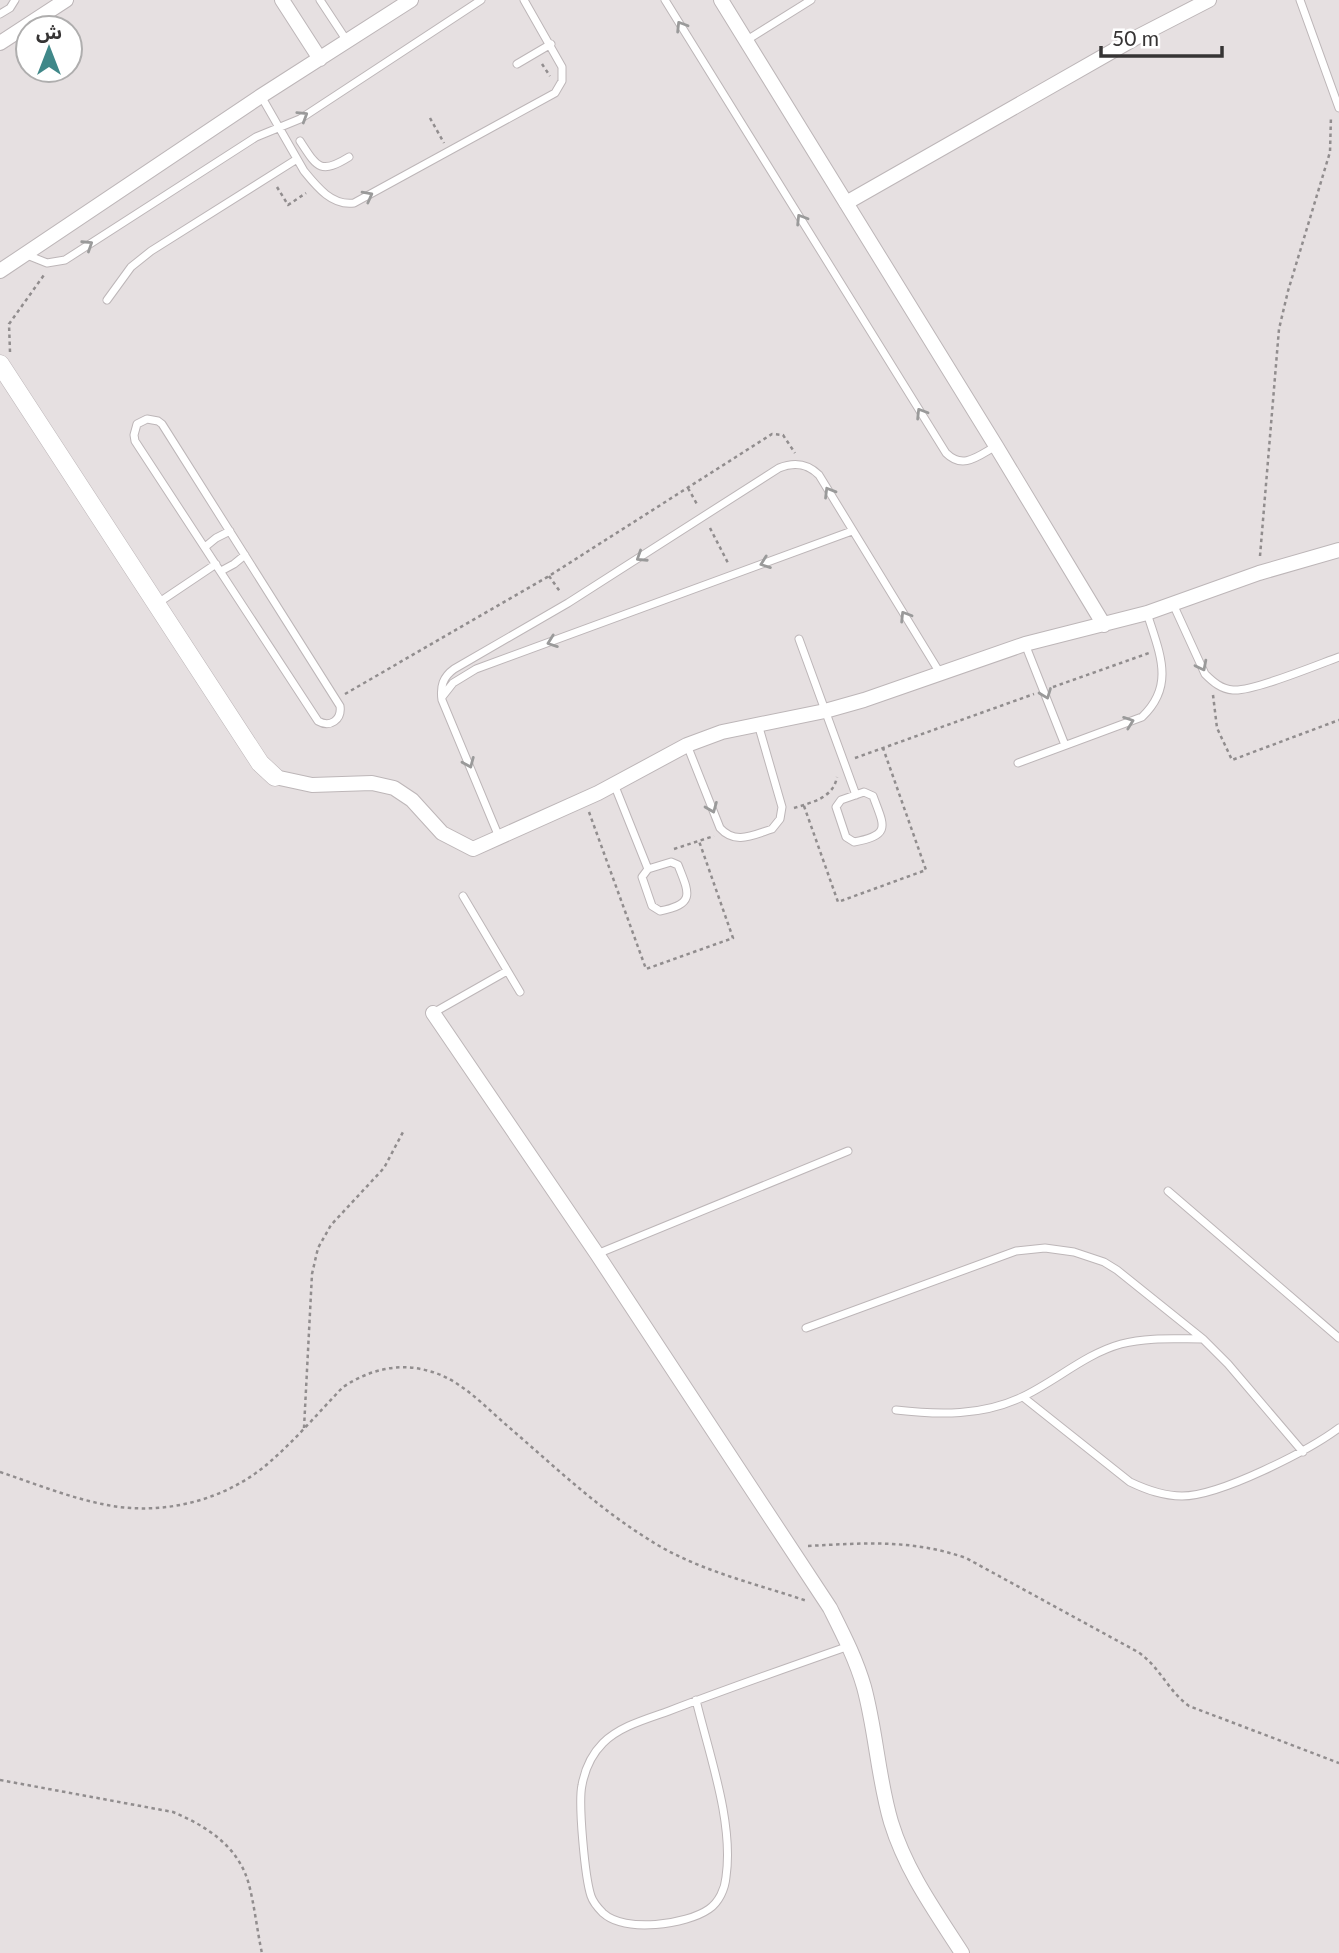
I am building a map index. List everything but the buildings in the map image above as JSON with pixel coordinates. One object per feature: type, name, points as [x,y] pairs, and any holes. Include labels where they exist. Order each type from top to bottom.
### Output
[{"type":"street","points":[[0,43],[66,0]]},
{"type":"street","points":[[282,0],[320,59]]},
{"type":"street","points":[[0,271],[261,96],[411,0]]},
{"type":"street","points":[[721,0],[1104,625]]},
{"type":"street","points":[[846,203],[1209,0]]},
{"type":"street","points":[[5,357],[156,604],[260,763],[275,777],[312,785],[361,783],[394,788],[412,800],[434,826],[462,845],[473,849],[614,783],[687,745],[722,732],[825,711],[864,700],[1025,644],[1147,613],[1259,573],[1339,550]]},
{"type":"street","points":[[433,1013],[597,1254],[830,1608],[849,1646],[864,1686],[886,1802],[898,1843],[917,1883],[962,1953]]},
{"type":"lane","points":[[0,14],[10,8],[15,0]]},
{"type":"lane","points":[[320,0],[347,41]]},
{"type":"lane","points":[[26,254],[51,263],[65,260],[256,137],[300,119],[481,0]]},
{"type":"lane","points":[[261,96],[304,171],[317,187],[330,198],[348,204],[360,201],[555,93],[561,84],[562,67],[524,0]]},
{"type":"lane","points":[[665,0],[946,453],[964,463],[996,446]]},
{"type":"lane","points":[[747,40],[811,0]]},
{"type":"lane","points":[[1300,0],[1339,107]]},
{"type":"lane","points":[[517,64],[551,44]]},
{"type":"lane","points":[[300,141],[319,167],[333,167],[349,158]]},
{"type":"lane","points":[[107,300],[124,275],[151,251],[297,159]]},
{"type":"lane","points":[[152,419],[162,424],[230,531],[336,699],[341,710],[338,719],[326,724],[318,721],[135,441],[135,429],[142,421],[152,419]]},
{"type":"lane","points":[[499,837],[442,697],[442,684],[449,673],[568,603],[779,468],[801,464],[818,475],[941,674]]},
{"type":"lane","points":[[205,547],[230,531]]},
{"type":"lane","points":[[442,697],[453,683],[476,669],[852,531]]},
{"type":"lane","points":[[156,604],[218,568],[234,564],[245,555]]},
{"type":"lane","points":[[1173,604],[1205,674],[1211,681],[1228,689],[1244,690],[1339,657]]},
{"type":"lane","points":[[1018,763],[1142,717],[1153,706],[1163,684],[1163,672],[1147,613]]},
{"type":"lane","points":[[799,639],[856,795]]},
{"type":"lane","points":[[1025,644],[1065,745]]},
{"type":"lane","points":[[687,745],[724,833],[741,838],[772,829],[781,813],[758,723]]},
{"type":"lane","points":[[614,783],[648,869]]},
{"type":"lane","points":[[864,792],[871,794],[883,825],[879,834],[854,842],[846,836],[836,807],[841,800],[856,795],[864,792]]},
{"type":"lane","points":[[671,862],[677,863],[688,892],[687,901],[663,911],[654,909],[643,880],[643,874],[648,869],[671,862]]},
{"type":"lane","points":[[463,897],[520,992]]},
{"type":"lane","points":[[433,1013],[507,971]]},
{"type":"lane","points":[[597,1254],[848,1151]]},
{"type":"lane","points":[[1168,1191],[1339,1338]]},
{"type":"lane","points":[[806,1328],[1002,1255],[1045,1248],[1074,1252],[1089,1256],[1117,1270],[1203,1339],[1304,1452]]},
{"type":"lane","points":[[896,1410],[939,1414],[976,1412],[1023,1397],[1094,1354],[1121,1344],[1151,1339],[1203,1339]]},
{"type":"lane","points":[[1023,1397],[1130,1482],[1165,1495],[1202,1494],[1304,1452],[1339,1428]]},
{"type":"lane","points":[[696,1700],[727,1834],[728,1862],[724,1888],[708,1910],[685,1919],[656,1924],[619,1922],[603,1914],[590,1892],[581,1788],[593,1756],[617,1732],[696,1700],[849,1646]]},
{"type":"path","points":[[535,53],[549,75],[561,84]]},
{"type":"path","points":[[1259,573],[1279,329],[1330,152],[1332,89]]},
{"type":"path","points":[[430,118],[449,152]]},
{"type":"path","points":[[5,357],[9,324],[51,263]]},
{"type":"path","points":[[336,699],[549,576],[772,435],[778,434],[786,439],[801,464]]},
{"type":"path","points":[[688,488],[734,575]]},
{"type":"path","points":[[549,576],[568,603]]},
{"type":"path","points":[[781,813],[828,795],[836,779],[835,765],[1158,650]]},
{"type":"path","points":[[1211,681],[1217,728],[1232,760],[1339,720]]},
{"type":"path","points":[[644,860],[724,833]]},
{"type":"path","points":[[304,1428],[312,1274],[318,1248],[331,1225],[384,1168],[403,1132]]},
{"type":"path","points":[[0,1472],[100,1504],[146,1509],[192,1503],[235,1486],[272,1460],[343,1387],[356,1378],[385,1368],[431,1371],[459,1385],[589,1496],[650,1541],[684,1559],[830,1608]]},
{"type":"path","points":[[790,1547],[897,1542],[920,1545],[966,1558],[1138,1652],[1157,1668],[1176,1696],[1189,1706],[1339,1763]]},
{"type":"path","points":[[0,1780],[173,1812],[195,1821],[224,1844],[246,1874],[261,1953]]}]
